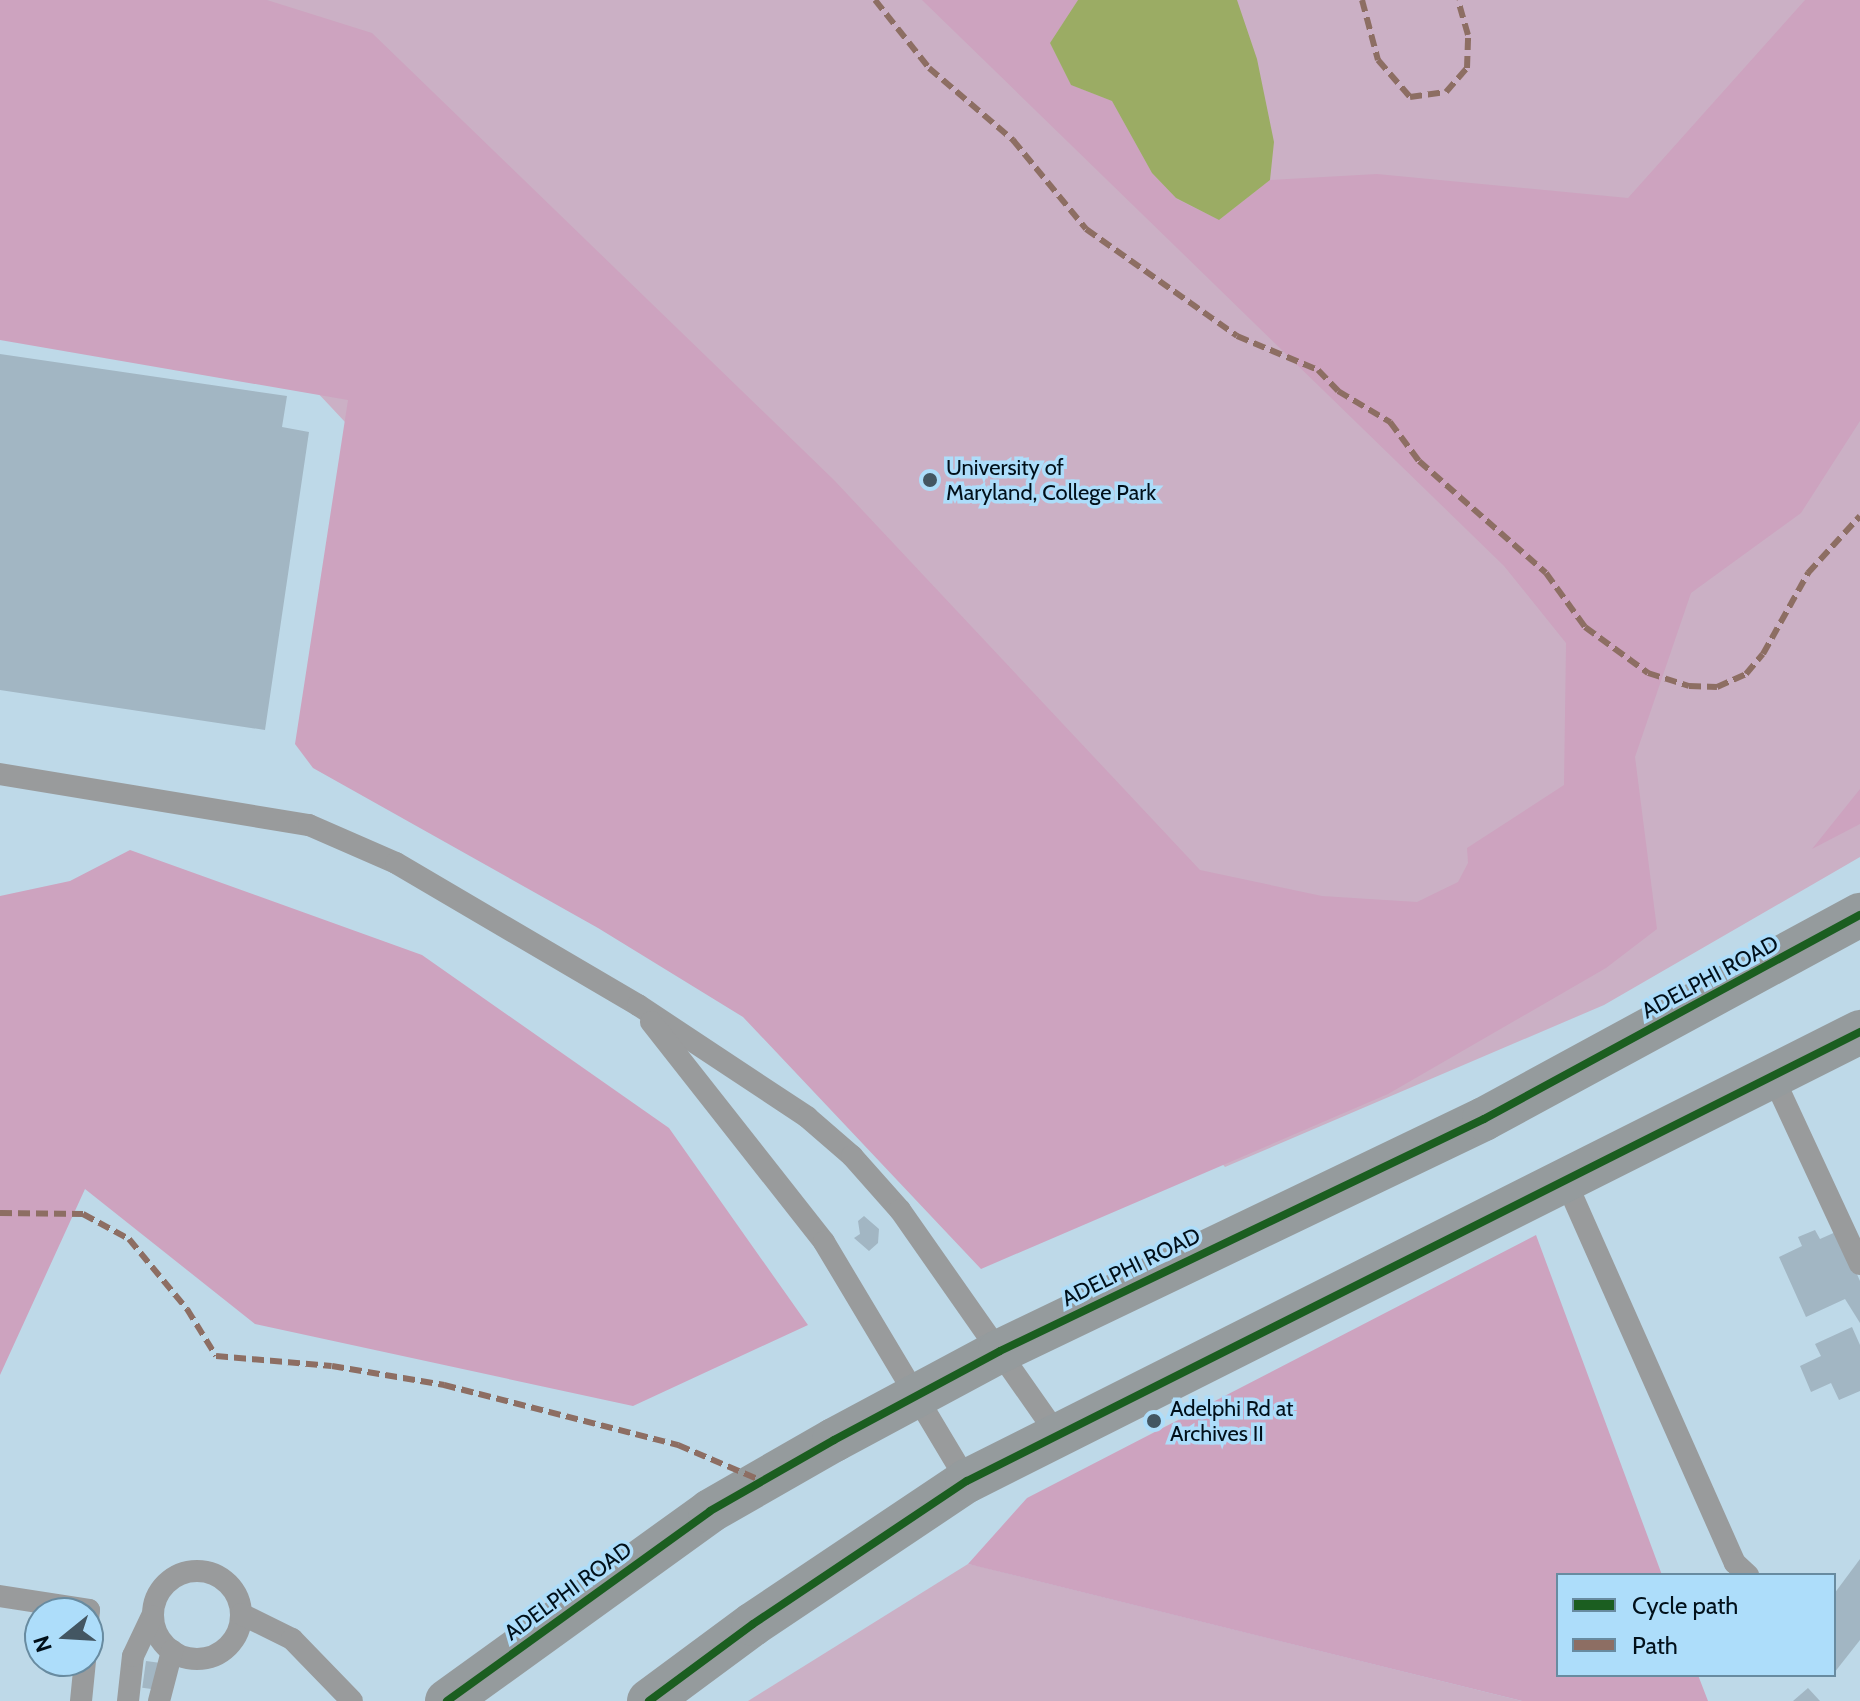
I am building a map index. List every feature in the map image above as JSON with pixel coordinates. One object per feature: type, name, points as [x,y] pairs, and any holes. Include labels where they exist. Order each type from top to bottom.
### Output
[{"type":"main road","name":"ADELPHI ROAD","points":[[447,1701],[710,1511],[1000,1351],[1484,1119],[1860,915]]},
{"type":"main road","points":[[649,1701],[753,1624],[967,1481],[1860,1032]]},
{"type":"lane","points":[[0,774],[309,825],[396,863],[638,1005],[784,1101],[852,1156],[900,1210],[1059,1437]]},
{"type":"lane","points":[[638,1005],[824,1242],[920,1397],[967,1481]]},
{"type":"lane","points":[[1773,1077],[1860,1264]]},
{"type":"lane","points":[[1566,1182],[1735,1563],[1746,1573]]},
{"type":"lane","points":[[128,1701],[133,1656],[164,1584],[196,1570],[228,1582],[241,1614],[232,1642],[214,1657],[192,1659],[172,1651],[155,1633],[152,1616]]},
{"type":"lane","points":[[0,1596],[24,1600]]},
{"type":"lane","points":[[241,1614],[292,1639],[352,1701]]},
{"type":"lane","points":[[159,1701],[172,1651]]},
{"type":"lane","points":[[81,1701],[83,1677]]},
{"type":"shaded area","points":[[0,0],[1860,0],[1860,857],[1604,1005],[1225,1167],[1191,1128],[847,957],[209,277],[0,81]]},
{"type":"shaded area","points":[[0,0],[267,0],[372,33],[834,480],[1200,870],[1322,896],[1417,902],[1458,882],[1468,863],[1467,848],[1564,785],[1566,643],[1504,566],[922,0],[1078,0],[1050,43],[1071,85],[1112,101],[1152,173],[1177,199],[1219,220],[1270,180],[1377,174],[1628,198],[1805,0],[1860,0],[1860,421],[1801,513],[1691,593],[1635,757],[1657,929],[1606,968],[1388,1094],[981,1269],[743,1017],[598,928],[313,768],[295,744],[348,400],[0,340]]},
{"type":"shaded area","points":[[1078,0],[1237,0],[1257,59],[1274,142],[1270,180],[1219,220],[1176,198],[1152,173],[1112,101],[1071,85],[1050,43]]},
{"type":"shaded area","points":[[1860,789],[1860,824],[1812,849]]},
{"type":"shaded area","points":[[130,850],[422,955],[669,1128],[808,1325],[633,1406],[255,1324],[85,1189],[0,1375],[0,896],[70,881]]},
{"type":"shaded area","points":[[1536,1235],[1661,1573],[1556,1573],[1556,1677],[1699,1677],[1708,1701],[1522,1701],[968,1564],[1027,1498]]},
{"type":"shaded area","points":[[968,1564],[978,1566],[1522,1701],[748,1701]]},
{"type":"building","points":[[0,354],[287,396],[282,427],[309,432],[265,730],[0,690]]},
{"type":"building","points":[[864,1216],[879,1229],[878,1243],[869,1251],[854,1238],[860,1234],[858,1221]]},
{"type":"building","points":[[1815,1230],[1820,1239],[1838,1231],[1860,1281],[1860,1323],[1845,1299],[1806,1317],[1779,1257],[1802,1246],[1798,1237]]},
{"type":"building","points":[[1852,1327],[1860,1345],[1860,1391],[1839,1400],[1831,1383],[1811,1392],[1800,1366],[1821,1356],[1815,1344]]},
{"type":"building","points":[[1860,1559],[1860,1640],[1836,1670],[1836,1591]]},
{"type":"building","points":[[146,1661],[161,1663],[157,1690],[142,1688]]},
{"type":"building","points":[[1808,1688],[1820,1701],[1793,1701]]},
{"type":"marked path","points":[[875,0],[929,68],[1013,140],[1086,229],[1237,336],[1318,370],[1338,391],[1390,422],[1419,461],[1546,573],[1585,627],[1648,673],[1689,686],[1717,687],[1746,674],[1763,654],[1808,573],[1860,516]]},
{"type":"marked path","points":[[1362,0],[1378,60],[1410,97],[1446,92],[1467,68],[1468,35],[1458,0]]},
{"type":"marked path","points":[[0,1213],[83,1214],[129,1239],[187,1309],[216,1356],[332,1366],[444,1385],[678,1445],[762,1481]]},
{"type":"cycle path","points":[[447,1701],[710,1511],[834,1440],[1000,1351],[1484,1119],[1860,915]]},
{"type":"cycle path","points":[[649,1701],[753,1624],[967,1481],[1860,1032]]},
{"type":"place","name":"University of Maryland, College Park","points":[[930,480]]},
{"type":"place","name":"Adelphi Rd at Archives II","points":[[1154,1421]]}]
